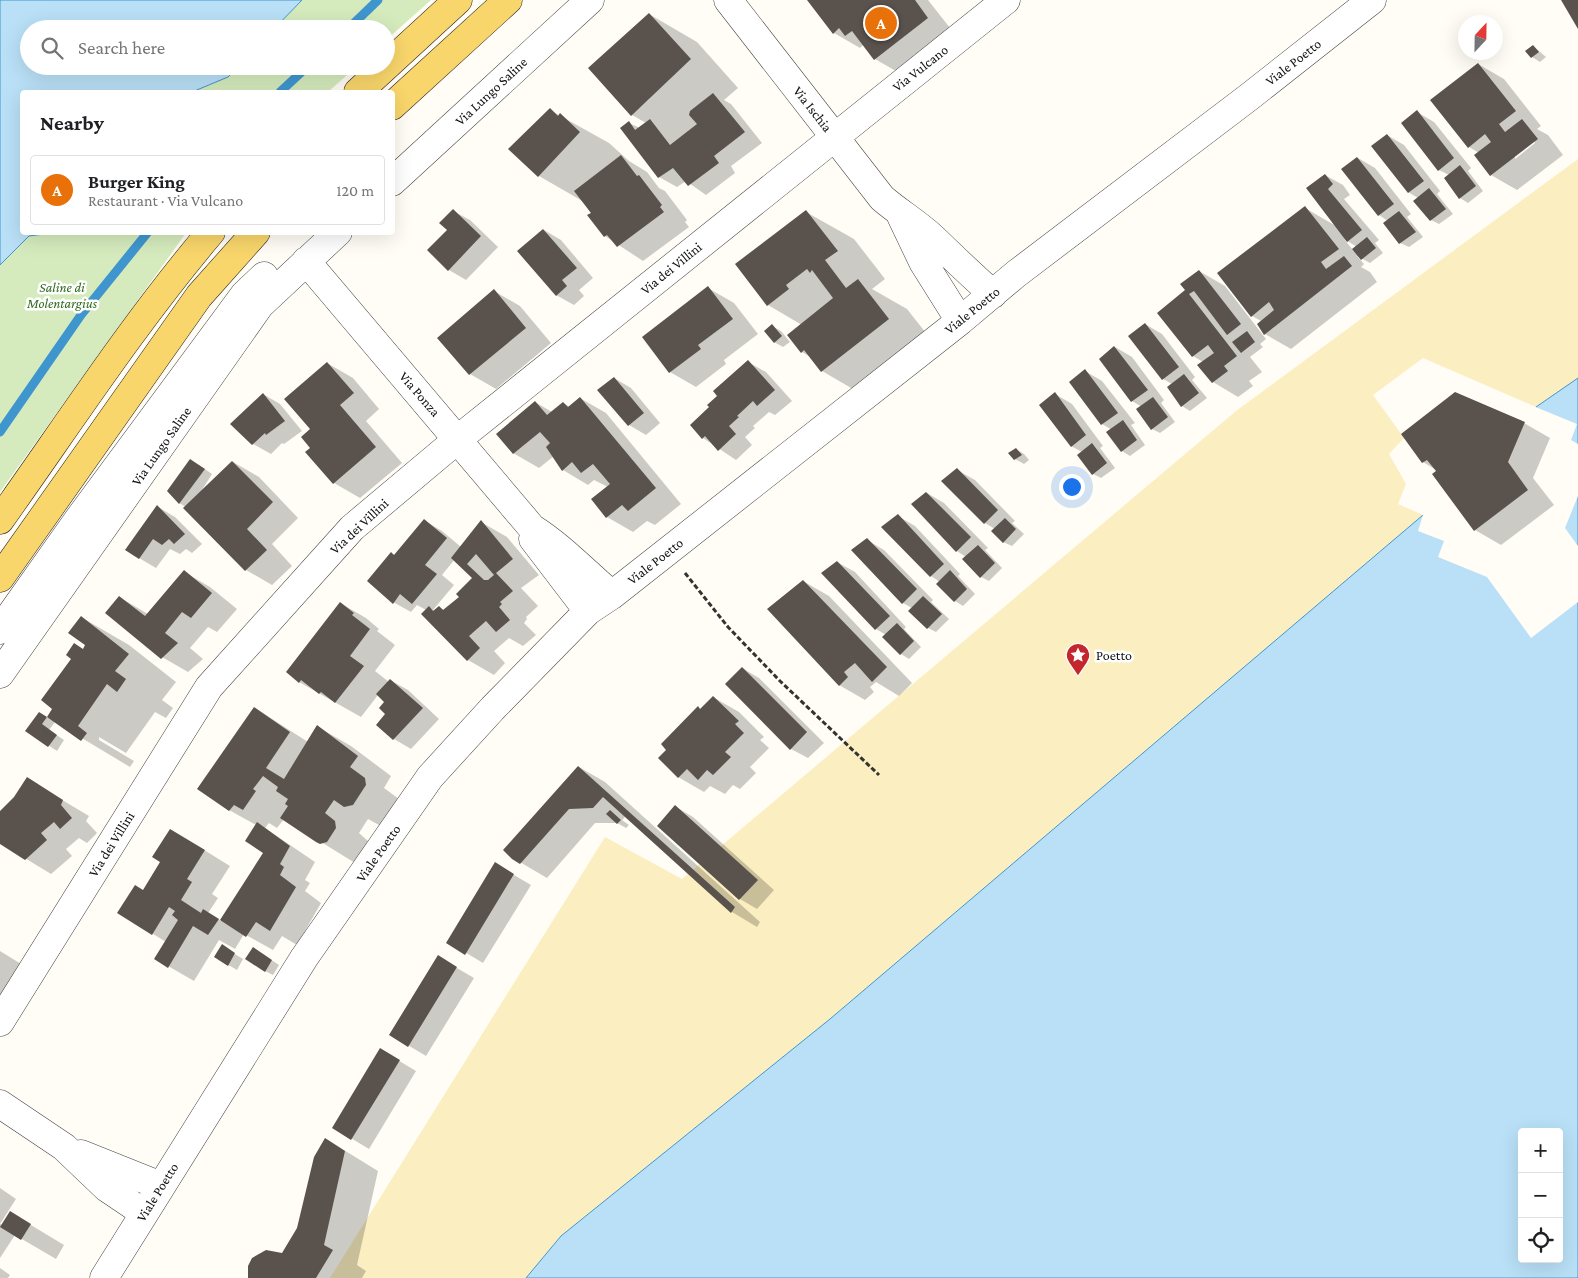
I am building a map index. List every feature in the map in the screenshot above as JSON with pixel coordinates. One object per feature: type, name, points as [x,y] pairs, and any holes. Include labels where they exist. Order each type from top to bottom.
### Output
[{"type":"main road","points":[[395,58],[458,0]]},
{"type":"main road","points":[[395,103],[508,0]]},
{"type":"main road","points":[[360,90],[376,75]]},
{"type":"main road","points":[[0,520],[129,337],[209,235]]},
{"type":"main road","points":[[0,578],[199,296],[253,235]]},
{"type":"street","name":"Via Lungo Saline","points":[[395,154],[563,0]]},
{"type":"street","name":"Via Lungo Saline","points":[[395,179],[590,0]]},
{"type":"street","name":"Via Ischia","points":[[728,0],[882,198],[900,215],[932,237],[962,268],[993,294]]},
{"type":"street","name":"Via Vulcano","points":[[834,136],[1006,0]]},
{"type":"street","name":"Viale Poetto","points":[[104,1278],[304,958],[430,776],[493,708],[588,611],[612,595],[993,294],[1372,0]]},
{"type":"street","name":"Via dei Villini","points":[[0,1022],[209,687],[352,528],[458,439],[834,136]]},
{"type":"street","name":"Via Ischia","points":[[900,215],[923,262],[960,321]]},
{"type":"street","name":"Via Lungo Saline","points":[[0,630],[76,521],[244,295],[308,235]]},
{"type":"street","name":"Via Lungo Saline","points":[[0,674],[260,305],[335,235]]},
{"type":"street","name":"Via Ponza","points":[[306,261],[532,528],[556,544],[584,572],[612,595]]},
{"type":"street","name":"Via Ponza","points":[[532,528],[534,542],[588,611]]},
{"type":"street","points":[[0,1104],[64,1146],[161,1186]]},
{"type":"street","points":[[64,1146],[107,1188],[144,1213]]},
{"type":"path","points":[[682,569],[728,627],[780,681],[879,775]]},
{"type":"green space","name":"Saline di Molentargius","points":[[0,0],[431,0],[395,32],[395,20],[20,20],[20,75],[347,75],[330,90],[20,90],[20,235],[185,235],[0,492]]},
{"type":"sand","name":"Poetto","points":[[1578,159],[1578,378],[1536,407],[1423,358],[1373,395],[1404,438],[1389,454],[1406,484],[1398,504],[1423,515],[830,1019],[561,1236],[526,1278],[330,1278],[605,837],[682,879],[1236,411]]},
{"type":"water","points":[[0,0],[302,0],[283,20],[20,20],[20,75],[230,75],[197,90],[20,90],[20,235],[37,235],[29,236],[0,265]]},
{"type":"water","points":[[1578,378],[1578,1278],[526,1278],[561,1236],[830,1019],[1423,515],[1536,407]]},
{"type":"pier","points":[[1533,406],[1577,424],[1571,440],[1578,444],[1578,496],[1565,528],[1578,546],[1578,602],[1531,638],[1487,577],[1438,557],[1444,541],[1418,531],[1423,515],[1421,513]]},
{"type":"building","points":[[807,0],[915,0],[928,18],[874,60],[852,31],[845,36],[839,28],[833,34]]},
{"type":"building","points":[[1561,0],[1578,0],[1578,29]]},
{"type":"building","points":[[649,13],[691,59],[631,116],[588,68]]},
{"type":"building","points":[[1533,45],[1539,52],[1531,58],[1525,51]]},
{"type":"building","points":[[1478,63],[1516,111],[1499,124],[1505,132],[1522,119],[1538,139],[1490,176],[1474,155],[1491,142],[1485,134],[1468,148],[1430,100]]},
{"type":"building","points":[[713,93],[745,132],[714,156],[719,163],[688,186],[673,168],[658,178],[620,128],[629,121],[635,130],[650,119],[670,145],[697,124],[689,115],[690,111]]},
{"type":"building","points":[[550,108],[558,116],[560,113],[580,132],[538,177],[508,149]]},
{"type":"building","points":[[1417,110],[1454,158],[1438,171],[1401,123]]},
{"type":"building","points":[[1387,134],[1424,181],[1408,193],[1371,146]]},
{"type":"building","points":[[621,155],[662,205],[660,207],[664,212],[617,247],[607,235],[604,237],[587,215],[591,213],[574,191]]},
{"type":"building","points":[[1357,157],[1394,204],[1378,216],[1341,169]]},
{"type":"building","points":[[1460,165],[1476,186],[1459,199],[1444,178]]},
{"type":"building","points":[[1325,174],[1333,184],[1328,189],[1362,230],[1347,242],[1306,188]]},
{"type":"building","points":[[1429,188],[1446,209],[1430,221],[1413,201]]},
{"type":"building","points":[[1305,206],[1339,249],[1321,262],[1326,269],[1344,256],[1352,266],[1264,335],[1257,324],[1274,310],[1269,302],[1251,317],[1217,273]]},
{"type":"building","points":[[453,209],[481,236],[448,271],[427,250],[447,230],[439,223]]},
{"type":"building","points":[[806,210],[838,251],[825,260],[846,288],[858,279],[889,319],[821,372],[804,350],[801,353],[787,335],[833,298],[812,270],[810,273],[807,269],[786,285],[789,289],[767,306],[735,264]]},
{"type":"building","points":[[1399,211],[1416,232],[1399,244],[1383,223]]},
{"type":"building","points":[[543,229],[577,268],[562,280],[567,286],[556,296],[517,251]]},
{"type":"building","points":[[1367,237],[1376,248],[1361,260],[1352,249]]},
{"type":"building","points":[[1199,270],[1241,324],[1227,335],[1194,291],[1189,294],[1237,356],[1224,366],[1228,371],[1212,383],[1197,365],[1214,353],[1208,345],[1192,357],[1157,313],[1185,290],[1180,284]]},
{"type":"building","points":[[708,286],[733,319],[698,345],[701,349],[669,373],[642,337]]},
{"type":"building","points":[[494,289],[526,328],[469,375],[437,338]]},
{"type":"building","points":[[1145,323],[1179,367],[1162,380],[1128,336]]},
{"type":"building","points":[[772,324],[782,336],[774,343],[764,331]]},
{"type":"building","points":[[1247,331],[1255,342],[1241,353],[1232,342]]},
{"type":"building","points":[[1114,346],[1148,390],[1131,402],[1099,359]]},
{"type":"building","points":[[748,360],[775,390],[757,406],[753,401],[737,416],[739,417],[729,426],[736,434],[718,451],[705,436],[702,439],[690,425],[709,407],[707,405],[717,396],[713,391]]},
{"type":"building","points":[[327,362],[354,393],[340,405],[376,447],[333,484],[305,452],[310,448],[301,437],[310,429],[284,399]]},
{"type":"building","points":[[1085,369],[1118,413],[1101,425],[1069,382]]},
{"type":"building","points":[[1184,374],[1199,393],[1181,407],[1167,387]]},
{"type":"building","points":[[614,377],[644,413],[628,426],[597,390]]},
{"type":"building","points":[[1055,392],[1086,435],[1071,447],[1039,405]]},
{"type":"building","points":[[1455,392],[1525,422],[1508,462],[1528,490],[1474,531],[1432,474],[1436,471],[1427,460],[1422,463],[1401,434]]},
{"type":"building","points":[[263,393],[285,421],[266,435],[265,433],[252,445],[230,424]]},
{"type":"building","points":[[580,397],[656,488],[628,511],[622,505],[606,518],[591,499],[610,484],[593,464],[581,473],[572,462],[562,471],[546,447],[550,443],[540,432],[513,454],[496,434],[535,401],[547,415],[563,402],[568,407]]},
{"type":"building","points":[[1153,397],[1168,417],[1151,430],[1136,409]]},
{"type":"building","points":[[1123,420],[1137,440],[1121,452],[1106,432]]},
{"type":"building","points":[[1092,443],[1107,463],[1092,475],[1077,455]]},
{"type":"building","points":[[1016,448],[1022,455],[1014,460],[1008,453]]},
{"type":"building","points":[[190,459],[205,469],[179,504],[167,491]]},
{"type":"building","points":[[232,461],[273,502],[247,529],[267,550],[245,571],[183,508]]},
{"type":"building","points":[[957,468],[998,510],[984,524],[941,481]]},
{"type":"building","points":[[926,492],[971,537],[956,552],[911,504]]},
{"type":"building","points":[[157,505],[185,534],[174,544],[169,539],[162,545],[153,539],[139,559],[125,550]]},
{"type":"building","points":[[898,514],[944,564],[930,577],[881,527]]},
{"type":"building","points":[[1005,518],[1016,529],[1003,543],[991,531]]},
{"type":"building","points":[[424,519],[447,538],[425,565],[437,574],[412,604],[400,594],[393,604],[367,581],[391,552],[394,555]]},
{"type":"building","points":[[481,520],[513,559],[496,573],[513,591],[500,602],[502,604],[499,607],[510,620],[496,632],[486,621],[469,636],[480,648],[467,661],[421,614],[429,606],[433,611],[439,606],[443,610],[459,597],[456,594],[472,578],[451,558]],"holes":[[[476,554],[494,575],[488,580],[484,580],[467,564]]]},
{"type":"building","points":[[867,538],[917,589],[902,604],[851,550]]},
{"type":"building","points":[[978,545],[995,563],[980,578],[962,559]]},
{"type":"building","points":[[837,561],[890,616],[875,630],[821,573]]},
{"type":"building","points":[[184,570],[212,593],[191,618],[182,612],[165,633],[178,643],[161,659],[105,613],[119,596],[145,616]]},
{"type":"building","points":[[950,570],[967,589],[954,602],[936,584]]},
{"type":"building","points":[[803,580],[887,667],[872,682],[855,663],[844,672],[848,677],[839,686],[767,609]]},
{"type":"building","points":[[923,596],[942,614],[927,629],[908,611]]},
{"type":"building","points":[[340,602],[354,613],[352,615],[370,629],[350,656],[364,666],[335,703],[321,692],[319,694],[301,680],[299,683],[286,672]]},
{"type":"building","points":[[81,616],[129,654],[115,671],[126,679],[117,692],[107,684],[78,726],[87,733],[81,741],[47,717],[52,709],[41,700],[71,659],[66,655],[74,643],[83,649],[85,645],[68,633]]},
{"type":"building","points":[[897,623],[914,641],[900,655],[882,637]]},
{"type":"building","points":[[742,667],[807,732],[790,750],[725,684]]},
{"type":"building","points":[[390,679],[423,708],[393,740],[376,725],[385,714],[379,708],[384,702],[376,694]]},
{"type":"building","points":[[713,696],[739,721],[735,724],[744,733],[725,752],[731,757],[713,775],[707,770],[698,780],[687,769],[678,778],[658,758],[666,750],[661,744],[698,706],[700,709]]},
{"type":"building","points":[[254,707],[290,732],[266,768],[284,779],[317,725],[358,756],[350,767],[365,778],[366,785],[353,805],[344,807],[334,800],[325,813],[335,821],[336,828],[327,842],[320,844],[316,842],[280,818],[288,806],[285,804],[288,799],[276,791],[278,787],[263,776],[253,789],[256,791],[243,810],[234,805],[229,811],[197,789]]},
{"type":"building","points":[[39,712],[47,717],[42,724],[57,735],[48,747],[25,731]]},
{"type":"building","points":[[578,766],[735,907],[731,913],[603,797],[593,808],[569,809],[520,864],[512,859],[503,850]]},
{"type":"building","points":[[27,777],[63,800],[61,805],[72,818],[60,829],[54,822],[41,833],[47,840],[25,860],[0,844],[0,811],[14,797]]},
{"type":"building","points":[[675,805],[758,880],[739,900],[657,826]]},
{"type":"building","points":[[610,810],[621,820],[617,824],[606,814]]},
{"type":"building","points":[[257,822],[290,846],[280,864],[284,867],[280,875],[296,887],[270,931],[256,922],[246,937],[220,920],[263,853],[245,841]]},
{"type":"building","points":[[170,829],[205,850],[187,879],[192,882],[181,900],[201,913],[203,909],[219,919],[208,935],[193,926],[168,968],[154,959],[178,920],[172,915],[175,911],[169,907],[152,935],[117,913],[135,885],[143,890],[160,862],[152,857]]},
{"type":"building","points":[[495,862],[514,874],[465,955],[446,943]]},
{"type":"building","points":[[222,944],[235,953],[228,966],[214,957]]},
{"type":"building","points":[[253,947],[272,960],[265,972],[245,959]]},
{"type":"building","points":[[438,955],[457,967],[408,1047],[389,1035]]},
{"type":"building","points":[[380,1048],[400,1060],[351,1140],[332,1128]]},
{"type":"building","points":[[325,1138],[345,1151],[324,1245],[333,1250],[316,1278],[248,1278],[248,1266],[252,1258],[266,1250],[282,1253],[297,1228],[314,1157]]},
{"type":"building","points":[[10,1211],[31,1224],[21,1240],[0,1227]]},
{"type":"waterway","points":[[357,20],[378,0]]},
{"type":"waterway","points":[[282,90],[298,75]]},
{"type":"waterway","points":[[0,432],[81,315],[146,235]]},
{"type":"place","name":"Burger King","points":[[881,23]]},
{"type":"place","name":"Poetto","points":[[1078,676]]}]
